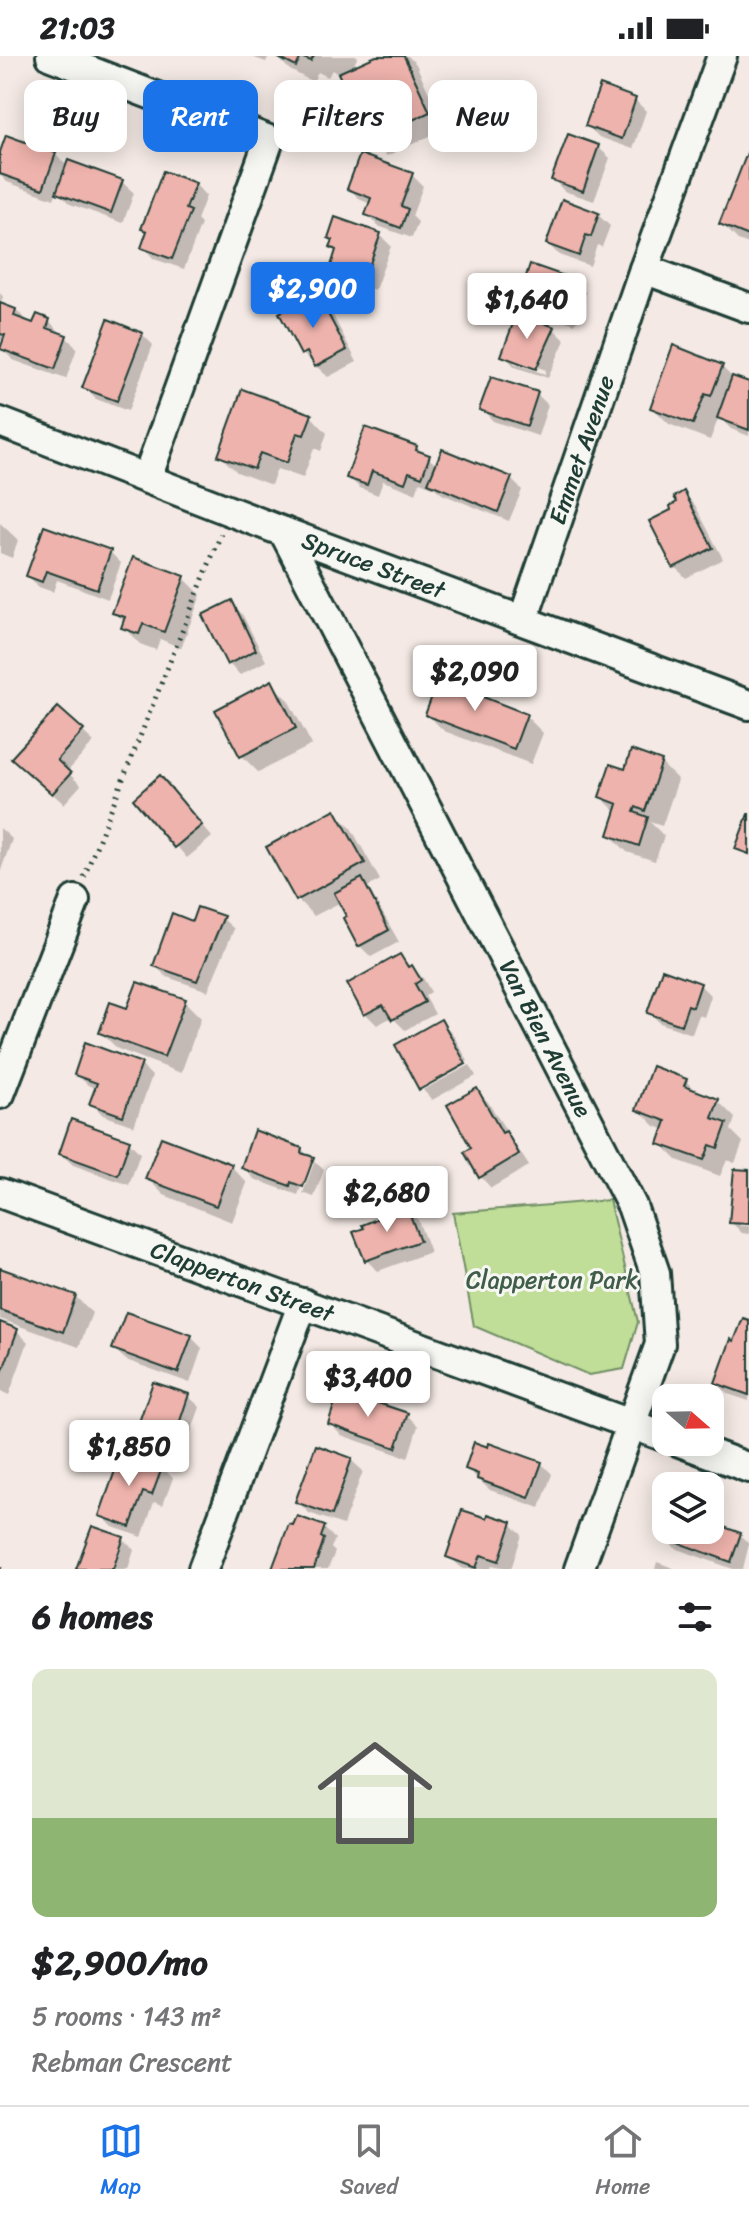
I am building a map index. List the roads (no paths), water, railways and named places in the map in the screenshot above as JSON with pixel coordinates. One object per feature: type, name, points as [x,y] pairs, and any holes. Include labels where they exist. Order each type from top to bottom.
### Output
[{"type":"street","points":[[51,56],[269,140],[147,478]]},
{"type":"street","name":"Emmet Avenue","points":[[523,620],[644,269],[722,56]]},
{"type":"street","points":[[644,269],[749,308]]},
{"type":"street","name":"Spruce Street","points":[[0,422],[284,532],[749,705]]},
{"type":"street","name":"Van Bien Avenue","points":[[284,532],[632,1206],[655,1273],[660,1344],[579,1569]]},
{"type":"street","points":[[0,1094],[75,900]]},
{"type":"street","name":"Clapperton Street","points":[[0,1193],[652,1432]]},
{"type":"street","points":[[203,1569],[303,1303]]},
{"type":"street","points":[[717,1456],[749,1468]]},
{"type":"park label","name":"Clapperton Park","points":[[552,1280]]}]
